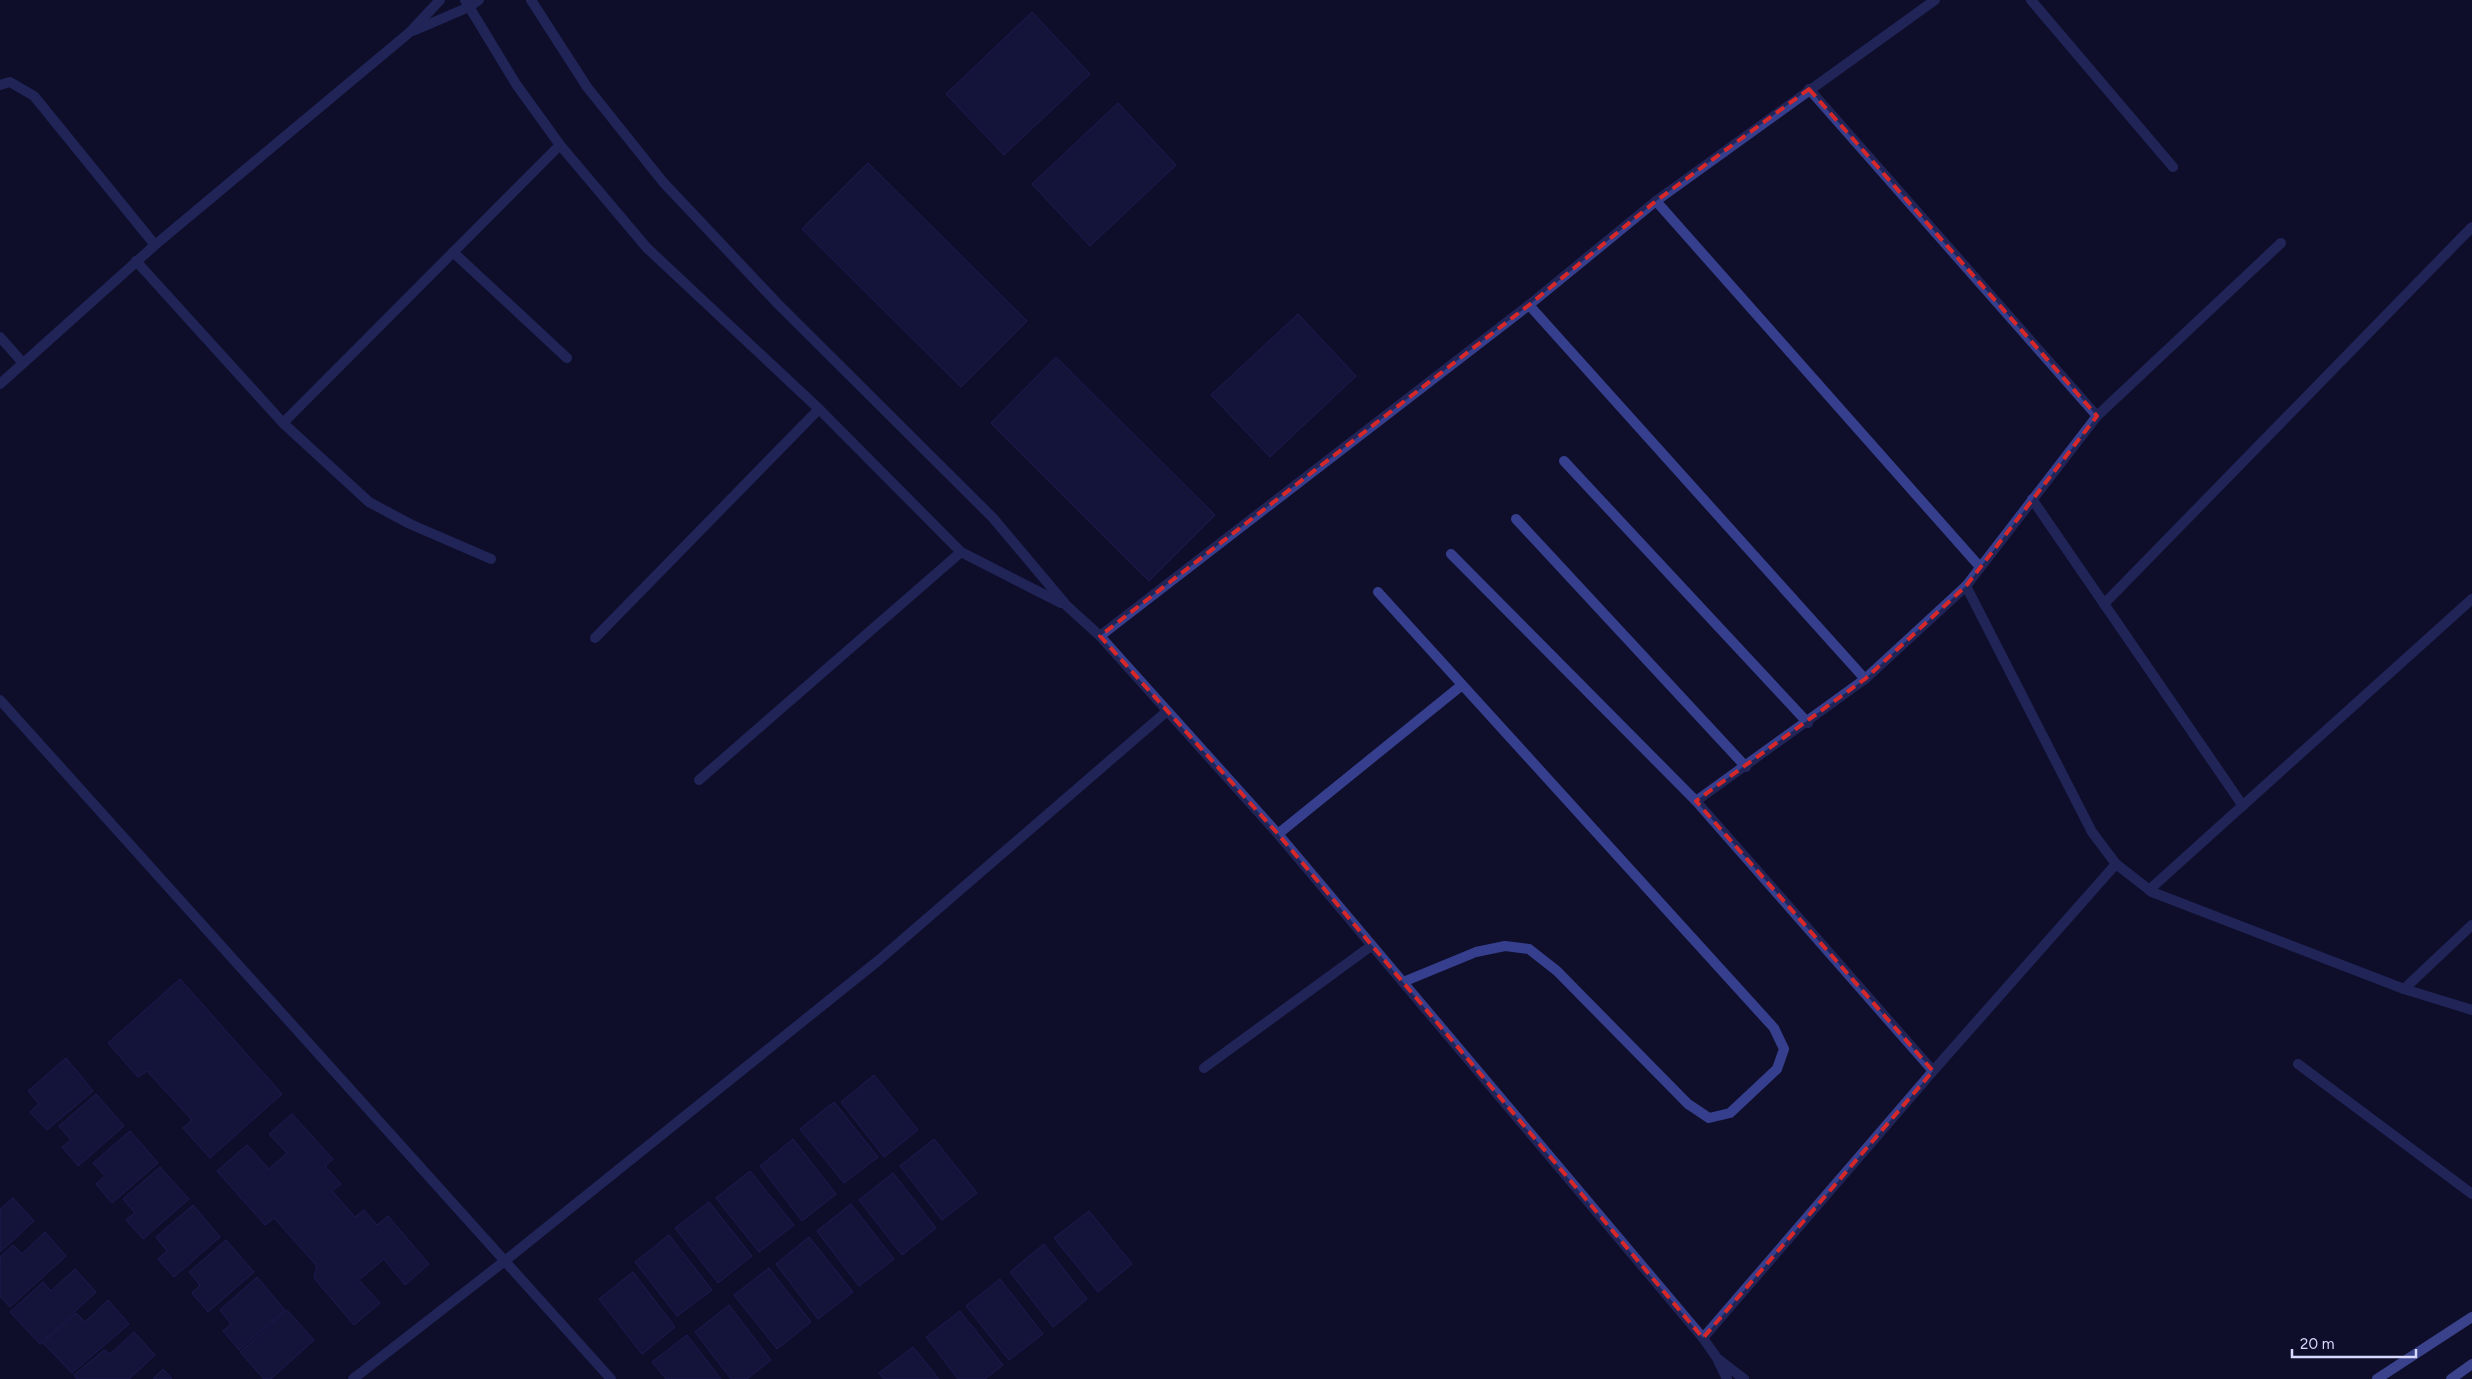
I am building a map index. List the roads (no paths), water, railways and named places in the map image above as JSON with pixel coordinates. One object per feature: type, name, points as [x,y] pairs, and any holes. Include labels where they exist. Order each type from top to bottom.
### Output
[{"type":"main road","points":[[2377,1379],[2472,1317]]},
{"type":"main road","points":[[2451,1379],[2472,1364]]},
{"type":"street","points":[[0,384],[136,261],[410,32],[440,0]]},
{"type":"street","points":[[410,32],[467,3],[479,0]]},
{"type":"street","points":[[531,0],[586,87],[663,182],[777,304],[993,518],[1067,606],[1100,636],[1166,712],[1278,834],[1703,1338],[1718,1358],[1727,1379]]},
{"type":"street","points":[[1100,636],[1529,305],[1656,201],[1935,0]]},
{"type":"street","points":[[2030,0],[2173,167]]},
{"type":"street","points":[[467,3],[516,84],[560,145],[647,248],[819,409],[961,552],[1067,606]]},
{"type":"street","points":[[0,85],[10,82],[34,96],[155,245]]},
{"type":"street","points":[[1809,89],[2097,416]]},
{"type":"street","points":[[283,423],[560,145]]},
{"type":"street","points":[[1656,201],[1980,567]]},
{"type":"street","points":[[2104,604],[2472,227]]},
{"type":"street","points":[[1696,802],[1865,679],[1966,586],[2097,416],[2281,243]]},
{"type":"street","points":[[454,252],[567,358]]},
{"type":"street","points":[[136,261],[283,423],[369,502],[410,524],[491,559]]},
{"type":"street","points":[[1529,305],[1865,679]]},
{"type":"street","points":[[0,337],[23,364]]},
{"type":"street","points":[[594,638],[819,409]]},
{"type":"street","points":[[1564,461],[1808,722]]},
{"type":"street","points":[[2032,499],[2242,806]]},
{"type":"street","points":[[1516,519],[1746,767]]},
{"type":"street","points":[[699,780],[961,552]]},
{"type":"street","points":[[1451,554],[1696,802],[1933,1071]]},
{"type":"street","points":[[1966,586],[2092,832],[2116,864],[2149,890],[2404,989],[2472,1010]]},
{"type":"street","points":[[1378,592],[1774,1028],[1784,1049],[1777,1069],[1730,1113],[1709,1118],[1688,1104],[1557,971],[1529,949],[1505,946],[1476,952],[1403,982]]},
{"type":"street","points":[[2149,890],[2472,599]]},
{"type":"street","points":[[1278,834],[1462,685]]},
{"type":"street","points":[[0,700],[506,1260],[610,1379]]},
{"type":"street","points":[[353,1379],[506,1260],[879,960],[1166,712]]},
{"type":"street","points":[[1703,1338],[1933,1071],[2116,864]]},
{"type":"street","points":[[2404,989],[2472,925]]},
{"type":"street","points":[[1204,1068],[1372,946]]},
{"type":"street","points":[[2298,1064],[2472,1194]]},
{"type":"street","points":[[1718,1358],[1744,1379]]}]
